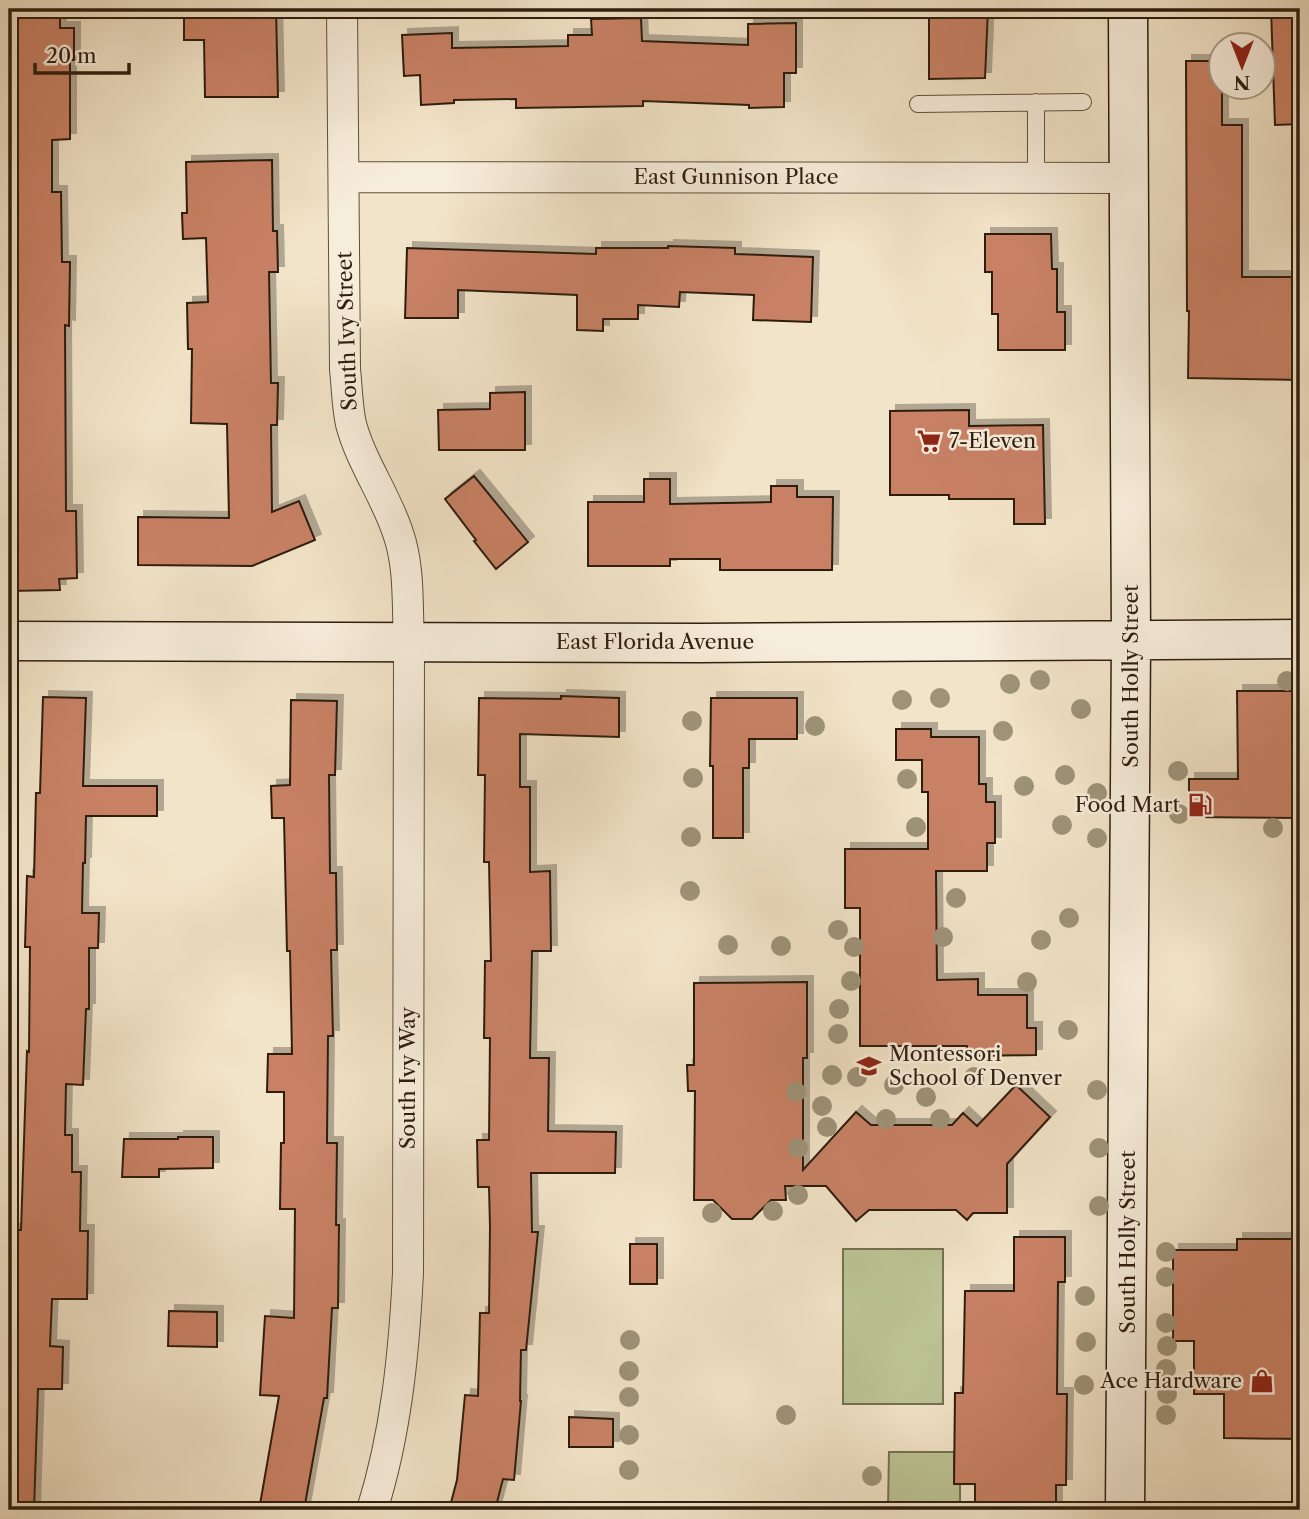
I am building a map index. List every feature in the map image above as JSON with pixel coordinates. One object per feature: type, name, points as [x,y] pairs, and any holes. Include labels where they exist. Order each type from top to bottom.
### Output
[{"type":"main road","name":"South Holly Street","points":[[1125,1510],[1131,640],[1128,9]]},
{"type":"main road","name":"East Florida Avenue","points":[[9,641],[700,643],[1300,639]]},
{"type":"street","name":"South Ivy Street","points":[[342,9],[345,369],[349,411],[363,457],[389,510],[401,544],[409,642]]},
{"type":"street","name":"East Gunnison Place","points":[[344,177],[1129,178]]},
{"type":"street","name":"South Ivy Way","points":[[372,1510],[394,1419],[405,1329],[408,1273],[409,642]]},
{"type":"lane","points":[[1036,102],[1036,177]]},
{"type":"lane","points":[[918,104],[1083,102]]},
{"type":"green space","points":[[843,1249],[943,1249],[943,1404],[843,1404]]},
{"type":"green space","points":[[889,1452],[954,1452],[954,1484],[960,1484],[960,1508],[888,1508]]},
{"type":"building","points":[[9,9],[60,9],[60,28],[74,28],[74,60],[70,60],[70,139],[52,140],[52,192],[61,192],[62,262],[70,262],[69,326],[65,325],[66,511],[76,511],[77,578],[59,579],[60,590],[9,591]]},
{"type":"building","points":[[276,9],[278,97],[205,97],[204,40],[184,40],[184,11]]},
{"type":"building","points":[[929,9],[988,9],[985,78],[929,79]]},
{"type":"building","points":[[1271,9],[1300,9],[1300,124],[1275,125],[1274,102],[1278,102],[1278,32],[1272,32]]},
{"type":"building","points":[[641,18],[642,41],[748,45],[748,24],[796,23],[796,73],[784,73],[784,107],[749,108],[749,105],[643,101],[643,106],[516,108],[516,99],[454,100],[454,103],[421,105],[420,75],[404,76],[402,35],[452,33],[452,48],[568,46],[568,35],[592,35],[591,19]]},
{"type":"building","points":[[1186,61],[1208,61],[1208,102],[1222,102],[1222,125],[1242,125],[1242,277],[1300,277],[1300,380],[1188,378]]},
{"type":"building","points":[[272,160],[273,231],[277,231],[278,272],[269,272],[271,383],[278,383],[277,425],[271,425],[272,512],[299,501],[315,540],[252,566],[138,565],[138,517],[229,518],[227,424],[191,423],[192,349],[188,349],[187,303],[208,302],[206,238],[183,239],[182,213],[187,213],[186,162]]},
{"type":"building","points":[[985,234],[1051,234],[1052,269],[1057,269],[1057,312],[1065,312],[1065,350],[998,350],[998,314],[992,314],[992,272],[985,272]]},
{"type":"building","points":[[407,248],[596,254],[596,248],[735,248],[735,254],[813,257],[811,322],[753,320],[754,295],[680,292],[679,307],[638,305],[638,319],[603,319],[603,331],[577,330],[577,295],[458,290],[458,318],[405,318]]},
{"type":"building","points":[[525,392],[525,450],[439,450],[438,410],[490,409],[490,393]]},
{"type":"building","points":[[969,410],[969,426],[1043,425],[1045,524],[1014,524],[1014,499],[890,495],[890,411]]},
{"type":"building","points":[[474,476],[528,542],[496,569],[445,499]]},
{"type":"building","points":[[644,479],[670,479],[670,504],[771,502],[771,486],[797,486],[797,497],[833,497],[832,570],[720,570],[720,559],[670,559],[670,566],[588,566],[588,502],[644,502]]},
{"type":"building","points":[[1237,691],[1300,691],[1300,818],[1189,817],[1189,779],[1238,779]]},
{"type":"building","points":[[561,696],[619,698],[619,737],[520,734],[520,787],[530,787],[530,872],[550,871],[551,951],[532,951],[530,1058],[549,1058],[548,1131],[616,1132],[615,1173],[531,1173],[532,1232],[538,1232],[526,1350],[521,1350],[521,1401],[514,1480],[503,1479],[495,1510],[449,1510],[457,1480],[465,1395],[478,1396],[480,1313],[489,1313],[489,1187],[478,1187],[477,1140],[489,1140],[490,1038],[484,1038],[485,961],[491,961],[489,862],[484,862],[485,775],[478,775],[479,698],[561,699]]},
{"type":"building","points":[[43,697],[86,698],[83,786],[157,786],[157,816],[86,816],[82,913],[99,913],[98,948],[89,948],[89,1009],[86,1009],[83,1085],[66,1084],[65,1135],[72,1135],[72,1172],[81,1172],[80,1231],[88,1231],[87,1299],[52,1299],[50,1346],[63,1347],[62,1389],[38,1389],[34,1510],[9,1510],[9,1310],[12,1230],[21,1230],[27,1051],[29,1052],[30,947],[25,947],[27,876],[34,877],[36,793],[40,793]]},
{"type":"building","points":[[711,698],[797,698],[797,739],[749,739],[749,768],[743,768],[743,838],[713,838]]},
{"type":"building","points":[[291,700],[337,701],[335,775],[329,775],[330,873],[336,873],[337,950],[331,950],[333,1036],[328,1036],[327,1143],[337,1143],[338,1308],[332,1308],[327,1398],[324,1398],[304,1510],[259,1510],[279,1396],[260,1395],[265,1316],[294,1318],[295,1209],[280,1209],[284,1092],[267,1092],[268,1054],[292,1054],[284,818],[272,818],[271,786],[290,785]]},
{"type":"building","points":[[896,729],[931,729],[931,737],[979,737],[979,784],[986,784],[986,802],[995,802],[995,843],[987,843],[987,871],[936,871],[937,980],[978,979],[978,995],[1027,995],[1027,1028],[1036,1028],[1036,1055],[967,1056],[967,1046],[860,1046],[860,908],[845,908],[845,849],[928,849],[928,792],[922,792],[922,760],[896,760]]},
{"type":"building","points":[[807,982],[807,1058],[803,1058],[803,1170],[856,1112],[871,1125],[952,1125],[963,1113],[977,1126],[1016,1085],[1050,1117],[1007,1164],[1007,1213],[973,1213],[967,1220],[956,1210],[869,1210],[856,1221],[826,1186],[785,1186],[786,1200],[771,1200],[752,1219],[732,1219],[713,1200],[694,1200],[695,1091],[688,1091],[687,1065],[694,1065],[694,983]]},
{"type":"building","points":[[213,1137],[213,1168],[159,1169],[159,1177],[122,1177],[124,1139]]},
{"type":"building","points":[[1014,1237],[1065,1237],[1065,1282],[1058,1282],[1057,1394],[1067,1394],[1066,1485],[1056,1485],[1056,1506],[975,1506],[975,1484],[954,1484],[955,1393],[963,1393],[965,1291],[1014,1291]]},
{"type":"building","name":"Ace Hardware","points":[[1237,1239],[1300,1239],[1300,1439],[1224,1438],[1224,1394],[1194,1394],[1194,1341],[1173,1341],[1173,1250],[1237,1250]]},
{"type":"building","points":[[630,1244],[657,1244],[657,1284],[630,1284]]},
{"type":"building","points":[[169,1311],[217,1312],[217,1347],[168,1346]]},
{"type":"building","points":[[569,1417],[613,1419],[613,1447],[569,1447]]},
{"type":"place","name":"7-Eleven","points":[[929,441]]},
{"type":"place","name":"Food Mart","points":[[1200,805]]},
{"type":"place","name":"Montessori School of Denver","points":[[869,1066]]},
{"type":"place","name":"Ace Hardware","points":[[1262,1381]]}]
